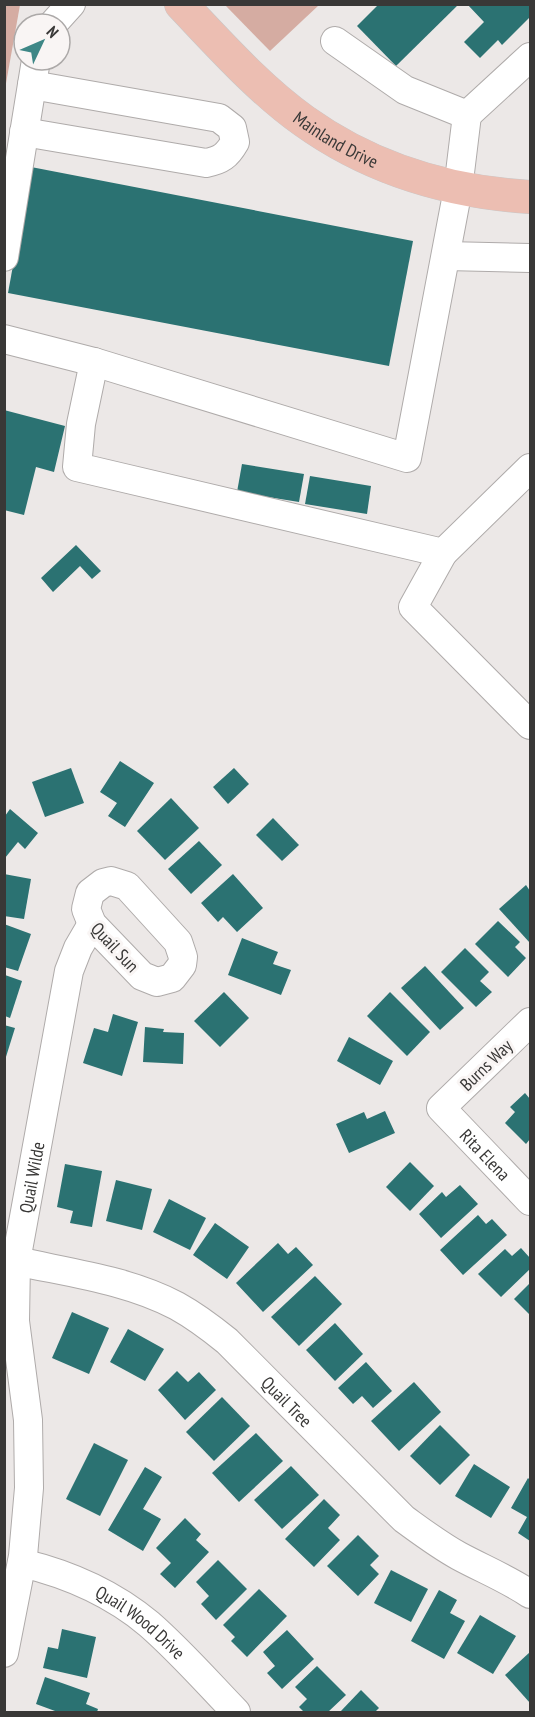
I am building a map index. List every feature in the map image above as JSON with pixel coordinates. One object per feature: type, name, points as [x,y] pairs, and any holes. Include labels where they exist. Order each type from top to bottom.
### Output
[{"type":"main road","name":"Mainland Drive","points":[[181,4],[248,73],[302,120],[338,143],[376,163],[416,178],[458,189],[531,197]]},
{"type":"street","points":[[335,41],[405,90],[467,115]]},
{"type":"street","points":[[4,339],[94,362],[407,458],[458,189],[467,115],[531,57]]},
{"type":"street","points":[[4,257],[24,132],[34,72],[219,118],[232,128],[235,142],[229,153],[218,161],[206,163],[24,132]]},
{"type":"street","points":[[446,256],[531,258]]},
{"type":"street","points":[[94,362],[81,424],[77,466],[443,553]]},
{"type":"street","points":[[531,468],[443,553],[413,607],[531,725]]},
{"type":"street","name":"Quail Wilde","points":[[4,1653],[22,1563],[29,1488],[28,1420],[15,1321],[15,1261],[69,971],[78,948],[92,924]]},
{"type":"street","name":"Burns Way","points":[[441,1108],[531,1022]]},
{"type":"street","name":"Rita Elena","points":[[441,1108],[531,1201]]},
{"type":"street","name":"Quail Tree","points":[[15,1261],[121,1284],[168,1302],[203,1322],[227,1341],[404,1519],[430,1539],[531,1594]]},
{"type":"street","name":"Quail Wood Drive","points":[[22,1563],[71,1578],[99,1590],[125,1606],[171,1645],[236,1713]]},
{"type":"shaded area","points":[[4,5],[20,5],[19,12],[12,12],[12,50],[5,89]]},
{"type":"shaded area","points":[[225,5],[319,5],[270,51]]},
{"type":"building","points":[[379,4],[459,4],[396,66],[357,26]]},
{"type":"building","points":[[467,4],[530,4],[530,17],[502,45],[498,40],[480,58],[464,42],[484,22]]},
{"type":"building","points":[[31,167],[413,241],[389,366],[8,293]]},
{"type":"building","points":[[4,410],[65,426],[54,472],[36,467],[24,515],[4,510]]},
{"type":"building","points":[[242,464],[304,474],[299,502],[237,492]]},
{"type":"building","points":[[310,476],[371,486],[367,514],[305,504]]},
{"type":"building","points":[[76,545],[101,571],[92,579],[80,566],[53,592],[41,578]]},
{"type":"building","points":[[120,761],[154,783],[125,827],[108,816],[117,803],[100,792]]},
{"type":"building","points":[[71,768],[84,803],[45,817],[32,782]]},
{"type":"building","points":[[234,768],[249,784],[228,804],[213,787]]},
{"type":"building","points":[[171,798],[199,828],[165,860],[137,831]]},
{"type":"building","points":[[10,809],[38,833],[25,849],[18,842],[5,858],[5,816]]},
{"type":"building","points":[[273,818],[299,845],[282,861],[256,835]]},
{"type":"building","points":[[199,841],[222,865],[191,894],[168,869]]},
{"type":"building","points":[[4,874],[31,879],[24,919],[4,916]]},
{"type":"building","points":[[233,874],[263,908],[237,932],[223,917],[218,922],[201,903]]},
{"type":"building","points":[[526,885],[530,891],[530,943],[499,909]]},
{"type":"building","points":[[498,921],[520,942],[515,947],[526,958],[508,977],[475,944]]},
{"type":"building","points":[[4,924],[31,934],[18,971],[4,967]]},
{"type":"building","points":[[242,938],[278,952],[273,964],[291,970],[281,995],[228,975]]},
{"type":"building","points":[[465,948],[489,972],[480,981],[492,992],[476,1007],[441,972]]},
{"type":"building","points":[[425,966],[464,1008],[440,1030],[401,988]]},
{"type":"building","points":[[5,975],[22,981],[10,1018],[5,1016]]},
{"type":"building","points":[[224,992],[249,1018],[220,1047],[194,1021]]},
{"type":"building","points":[[390,992],[430,1032],[407,1056],[367,1016]]},
{"type":"building","points":[[113,1014],[138,1022],[122,1076],[83,1063],[94,1028],[108,1032]]},
{"type":"building","points":[[4,1025],[15,1028],[5,1060],[4,1060]]},
{"type":"building","points":[[145,1027],[164,1029],[163,1032],[184,1033],[183,1064],[143,1062]]},
{"type":"building","points":[[349,1037],[393,1061],[380,1085],[337,1061]]},
{"type":"building","points":[[525,1093],[530,1099],[530,1139],[526,1144],[505,1123],[515,1112],[510,1107]]},
{"type":"building","points":[[385,1111],[395,1133],[349,1153],[336,1124],[364,1112],[367,1119]]},
{"type":"building","points":[[410,1162],[434,1186],[410,1211],[386,1187]]},
{"type":"building","points":[[65,1164],[102,1171],[92,1227],[70,1223],[73,1211],[57,1207]]},
{"type":"building","points":[[116,1180],[152,1189],[142,1230],[106,1221]]},
{"type":"building","points":[[460,1185],[478,1204],[441,1238],[419,1214],[442,1192],[446,1197]]},
{"type":"building","points":[[169,1199],[206,1218],[190,1250],[153,1232]]},
{"type":"building","points":[[478,1215],[486,1224],[492,1219],[507,1235],[463,1275],[440,1250]]},
{"type":"building","points":[[215,1223],[249,1247],[227,1279],[193,1255]]},
{"type":"building","points":[[278,1243],[288,1254],[296,1247],[313,1265],[263,1312],[236,1283]]},
{"type":"building","points":[[521,1248],[530,1258],[530,1269],[501,1297],[478,1274],[505,1249],[512,1256]]},
{"type":"building","points":[[315,1276],[342,1304],[299,1346],[271,1317]]},
{"type":"building","points":[[530,1283],[530,1315],[514,1299]]},
{"type":"building","points":[[72,1312],[109,1328],[89,1374],[52,1358]]},
{"type":"building","points":[[335,1323],[363,1354],[335,1381],[306,1350]]},
{"type":"building","points":[[128,1329],[164,1349],[145,1381],[110,1362]]},
{"type":"building","points":[[366,1362],[392,1391],[373,1408],[362,1396],[353,1404],[338,1388]]},
{"type":"building","points":[[177,1371],[188,1382],[199,1372],[216,1390],[185,1420],[158,1390]]},
{"type":"building","points":[[414,1382],[441,1412],[399,1451],[371,1421]]},
{"type":"building","points":[[222,1397],[250,1426],[214,1461],[186,1432]]},
{"type":"building","points":[[440,1425],[470,1455],[440,1485],[410,1456]]},
{"type":"building","points":[[256,1433],[283,1461],[239,1502],[212,1473]]},
{"type":"building","points":[[94,1443],[128,1460],[100,1516],[66,1499]]},
{"type":"building","points":[[474,1464],[510,1487],[491,1518],[455,1496]]},
{"type":"building","points":[[291,1466],[319,1495],[282,1529],[254,1500]]},
{"type":"building","points":[[145,1467],[162,1477],[143,1509],[161,1519],[143,1551],[108,1530]]},
{"type":"building","points":[[528,1478],[530,1480],[530,1541],[518,1533],[527,1517],[511,1508]]},
{"type":"building","points":[[324,1499],[340,1515],[328,1528],[340,1540],[314,1567],[285,1539]]},
{"type":"building","points":[[185,1518],[201,1534],[196,1540],[209,1552],[175,1588],[160,1574],[171,1563],[156,1548]]},
{"type":"building","points":[[358,1535],[379,1556],[370,1565],[379,1574],[358,1596],[327,1566]]},
{"type":"building","points":[[218,1560],[247,1589],[216,1620],[201,1604],[209,1596],[196,1582]]},
{"type":"building","points":[[391,1570],[428,1589],[411,1622],[374,1603]]},
{"type":"building","points":[[259,1589],[287,1616],[247,1657],[231,1641],[235,1637],[223,1625]]},
{"type":"building","points":[[439,1590],[457,1600],[450,1613],[465,1621],[444,1659],[411,1641]]},
{"type":"building","points":[[480,1615],[516,1636],[493,1674],[457,1653]]},
{"type":"building","points":[[62,1629],[96,1637],[87,1678],[43,1668],[48,1647],[58,1649]]},
{"type":"building","points":[[287,1630],[314,1659],[282,1689],[267,1673],[275,1666],[263,1652]]},
{"type":"building","points":[[530,1652],[530,1703],[505,1675]]},
{"type":"building","points":[[317,1666],[346,1695],[328,1712],[304,1712],[299,1707],[307,1699],[295,1687]]},
{"type":"building","points":[[45,1677],[90,1693],[86,1704],[98,1709],[97,1712],[54,1712],[36,1704]]},
{"type":"building","points":[[361,1690],[379,1708],[375,1712],[340,1712]]}]
